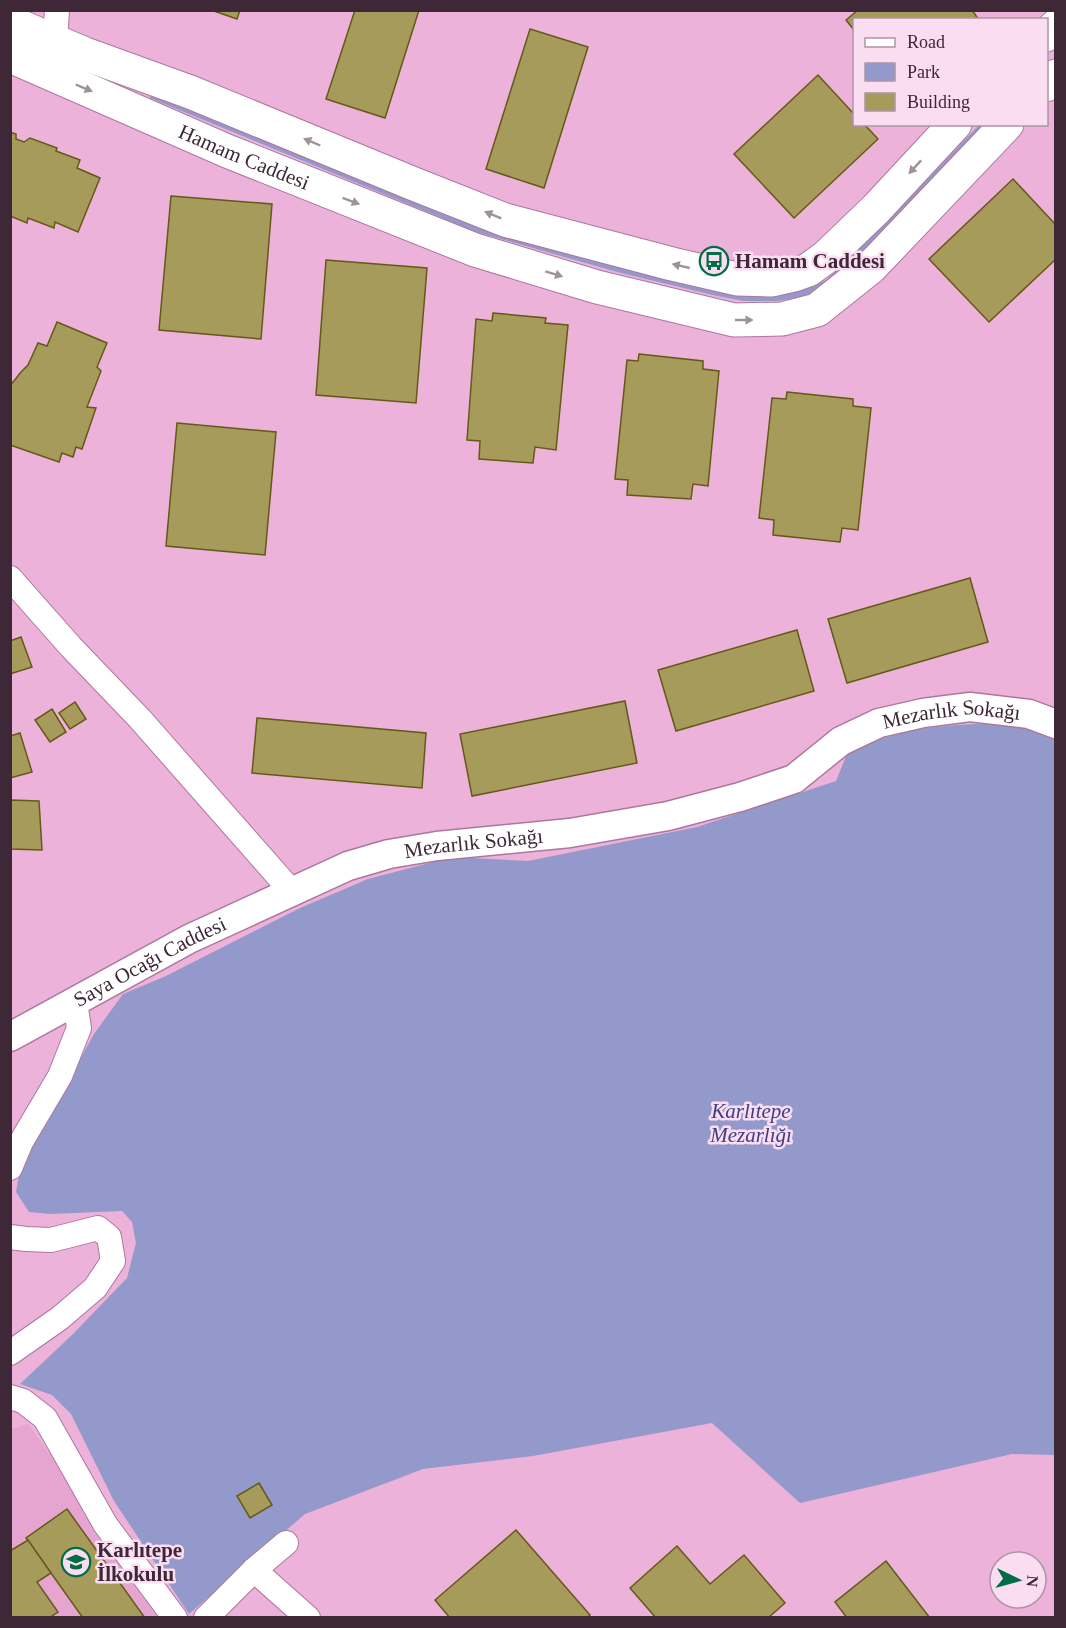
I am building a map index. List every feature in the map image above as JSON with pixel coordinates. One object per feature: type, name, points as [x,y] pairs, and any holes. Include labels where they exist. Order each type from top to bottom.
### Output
[{"type":"main road","name":"Hamam Caddesi","points":[[10,22],[56,26],[133,72],[190,92],[505,220],[737,279],[772,280],[794,276],[808,270],[826,257],[876,209],[954,126]]},
{"type":"main road","points":[[45,72],[56,26]]},
{"type":"main road","name":"Hamam Caddesi","points":[[10,56],[227,151],[475,250],[597,287],[734,320],[782,320],[817,310],[871,267],[1005,126]]},
{"type":"main road","points":[[123,105],[133,72]]},
{"type":"street","points":[[10,578],[71,647],[140,719],[293,892]]},
{"type":"street","name":"Mezarlık Sokağı","points":[[293,892],[348,866],[389,854],[437,846],[570,833],[668,816],[740,797],[794,779],[842,741],[879,723],[923,713],[970,707],[1029,714],[1056,724]]},
{"type":"street","name":"Saya Ocağı Caddesi","points":[[10,1037],[189,939],[293,892]]},
{"type":"street","points":[[10,1168],[21,1142],[60,1076],[79,1028],[75,1002]]},
{"type":"street","points":[[10,1237],[51,1240],[98,1228],[109,1237],[113,1261],[95,1288],[60,1318],[10,1353]]},
{"type":"street","points":[[10,1397],[23,1401],[45,1418],[105,1524],[175,1617]]},
{"type":"street","points":[[206,1617],[254,1570],[286,1543]]},
{"type":"street","points":[[254,1570],[308,1617]]},
{"type":"shaded area","points":[[28,1424],[166,1617],[11,1618],[11,1429]]},
{"type":"green space","points":[[149,92],[356,175],[795,291],[826,280],[978,126],[986,126],[855,259],[818,291],[776,301],[744,301],[621,273],[476,232],[150,98]]},
{"type":"green space","name":"Karlıtepe Mezarlığı","points":[[1009,722],[1055,738],[1055,1455],[1012,1454],[800,1503],[712,1423],[533,1456],[423,1469],[305,1514],[189,1614],[114,1501],[71,1414],[52,1395],[20,1384],[127,1278],[136,1243],[132,1222],[122,1211],[50,1214],[29,1212],[16,1192],[23,1154],[55,1105],[94,1034],[123,994],[166,976],[300,908],[368,879],[452,857],[528,861],[697,827],[836,781],[849,749],[908,730]]},
{"type":"building","points":[[211,10],[240,10],[237,19]]},
{"type":"building","points":[[355,10],[419,10],[385,118],[326,99]]},
{"type":"building","points":[[858,10],[972,10],[978,18],[853,18],[853,29],[846,20]]},
{"type":"building","points":[[530,29],[588,47],[544,188],[486,169]]},
{"type":"building","points":[[818,75],[853,113],[853,126],[866,126],[878,139],[794,218],[734,154]]},
{"type":"building","points":[[10,132],[16,134],[16,139],[24,142],[30,138],[57,148],[56,151],[80,160],[77,168],[100,178],[78,232],[55,222],[54,228],[28,218],[27,223],[10,216]]},
{"type":"building","points":[[1013,179],[1056,225],[1056,259],[989,322],[929,259]]},
{"type":"building","points":[[171,196],[272,204],[261,339],[159,330]]},
{"type":"building","points":[[326,260],[427,268],[416,403],[316,395]]},
{"type":"building","points":[[493,313],[546,318],[545,323],[568,325],[556,450],[535,447],[533,463],[479,459],[480,441],[467,440],[476,319],[492,321]]},
{"type":"building","points":[[57,322],[107,343],[97,367],[101,371],[87,407],[96,408],[82,449],[76,447],[73,457],[62,453],[59,462],[10,445],[10,386],[28,365],[38,343],[47,346]]},
{"type":"building","points":[[639,354],[703,361],[703,369],[719,371],[708,486],[693,484],[691,499],[627,495],[628,480],[615,479],[627,360],[638,361]]},
{"type":"building","points":[[787,392],[853,399],[853,406],[871,408],[858,530],[842,528],[840,542],[773,535],[774,520],[759,518],[772,398],[786,399]]},
{"type":"building","points":[[177,423],[276,432],[265,555],[166,546]]},
{"type":"building","points":[[970,578],[988,642],[847,683],[828,619]]},
{"type":"building","points":[[797,630],[814,691],[676,731],[658,670]]},
{"type":"building","points":[[21,637],[32,667],[10,674],[10,641]]},
{"type":"building","points":[[625,701],[637,763],[472,796],[460,734]]},
{"type":"building","points":[[75,702],[86,719],[70,729],[59,713]]},
{"type":"building","points":[[52,709],[66,732],[50,742],[35,720]]},
{"type":"building","points":[[257,718],[426,733],[422,788],[252,773]]},
{"type":"building","points":[[20,733],[32,772],[10,778],[10,736]]},
{"type":"building","points":[[10,800],[39,801],[42,850],[10,849]]},
{"type":"building","points":[[259,1483],[272,1505],[250,1518],[237,1496]]},
{"type":"building","points":[[67,1509],[145,1618],[83,1618],[26,1538]]},
{"type":"building","points":[[516,1530],[590,1615],[587,1618],[450,1618],[435,1600]]},
{"type":"building","points":[[28,1540],[51,1573],[37,1582],[58,1612],[49,1618],[10,1618],[10,1551]]},
{"type":"building","points":[[677,1546],[710,1584],[744,1555],[785,1603],[768,1618],[656,1618],[630,1588]]},
{"type":"building","points":[[886,1561],[930,1618],[847,1618],[835,1602]]},
{"type":"place","name":"Hamam Caddesi","points":[[714,261]]},
{"type":"place","name":"Karlıtepe İlkokulu","points":[[76,1562]]}]
